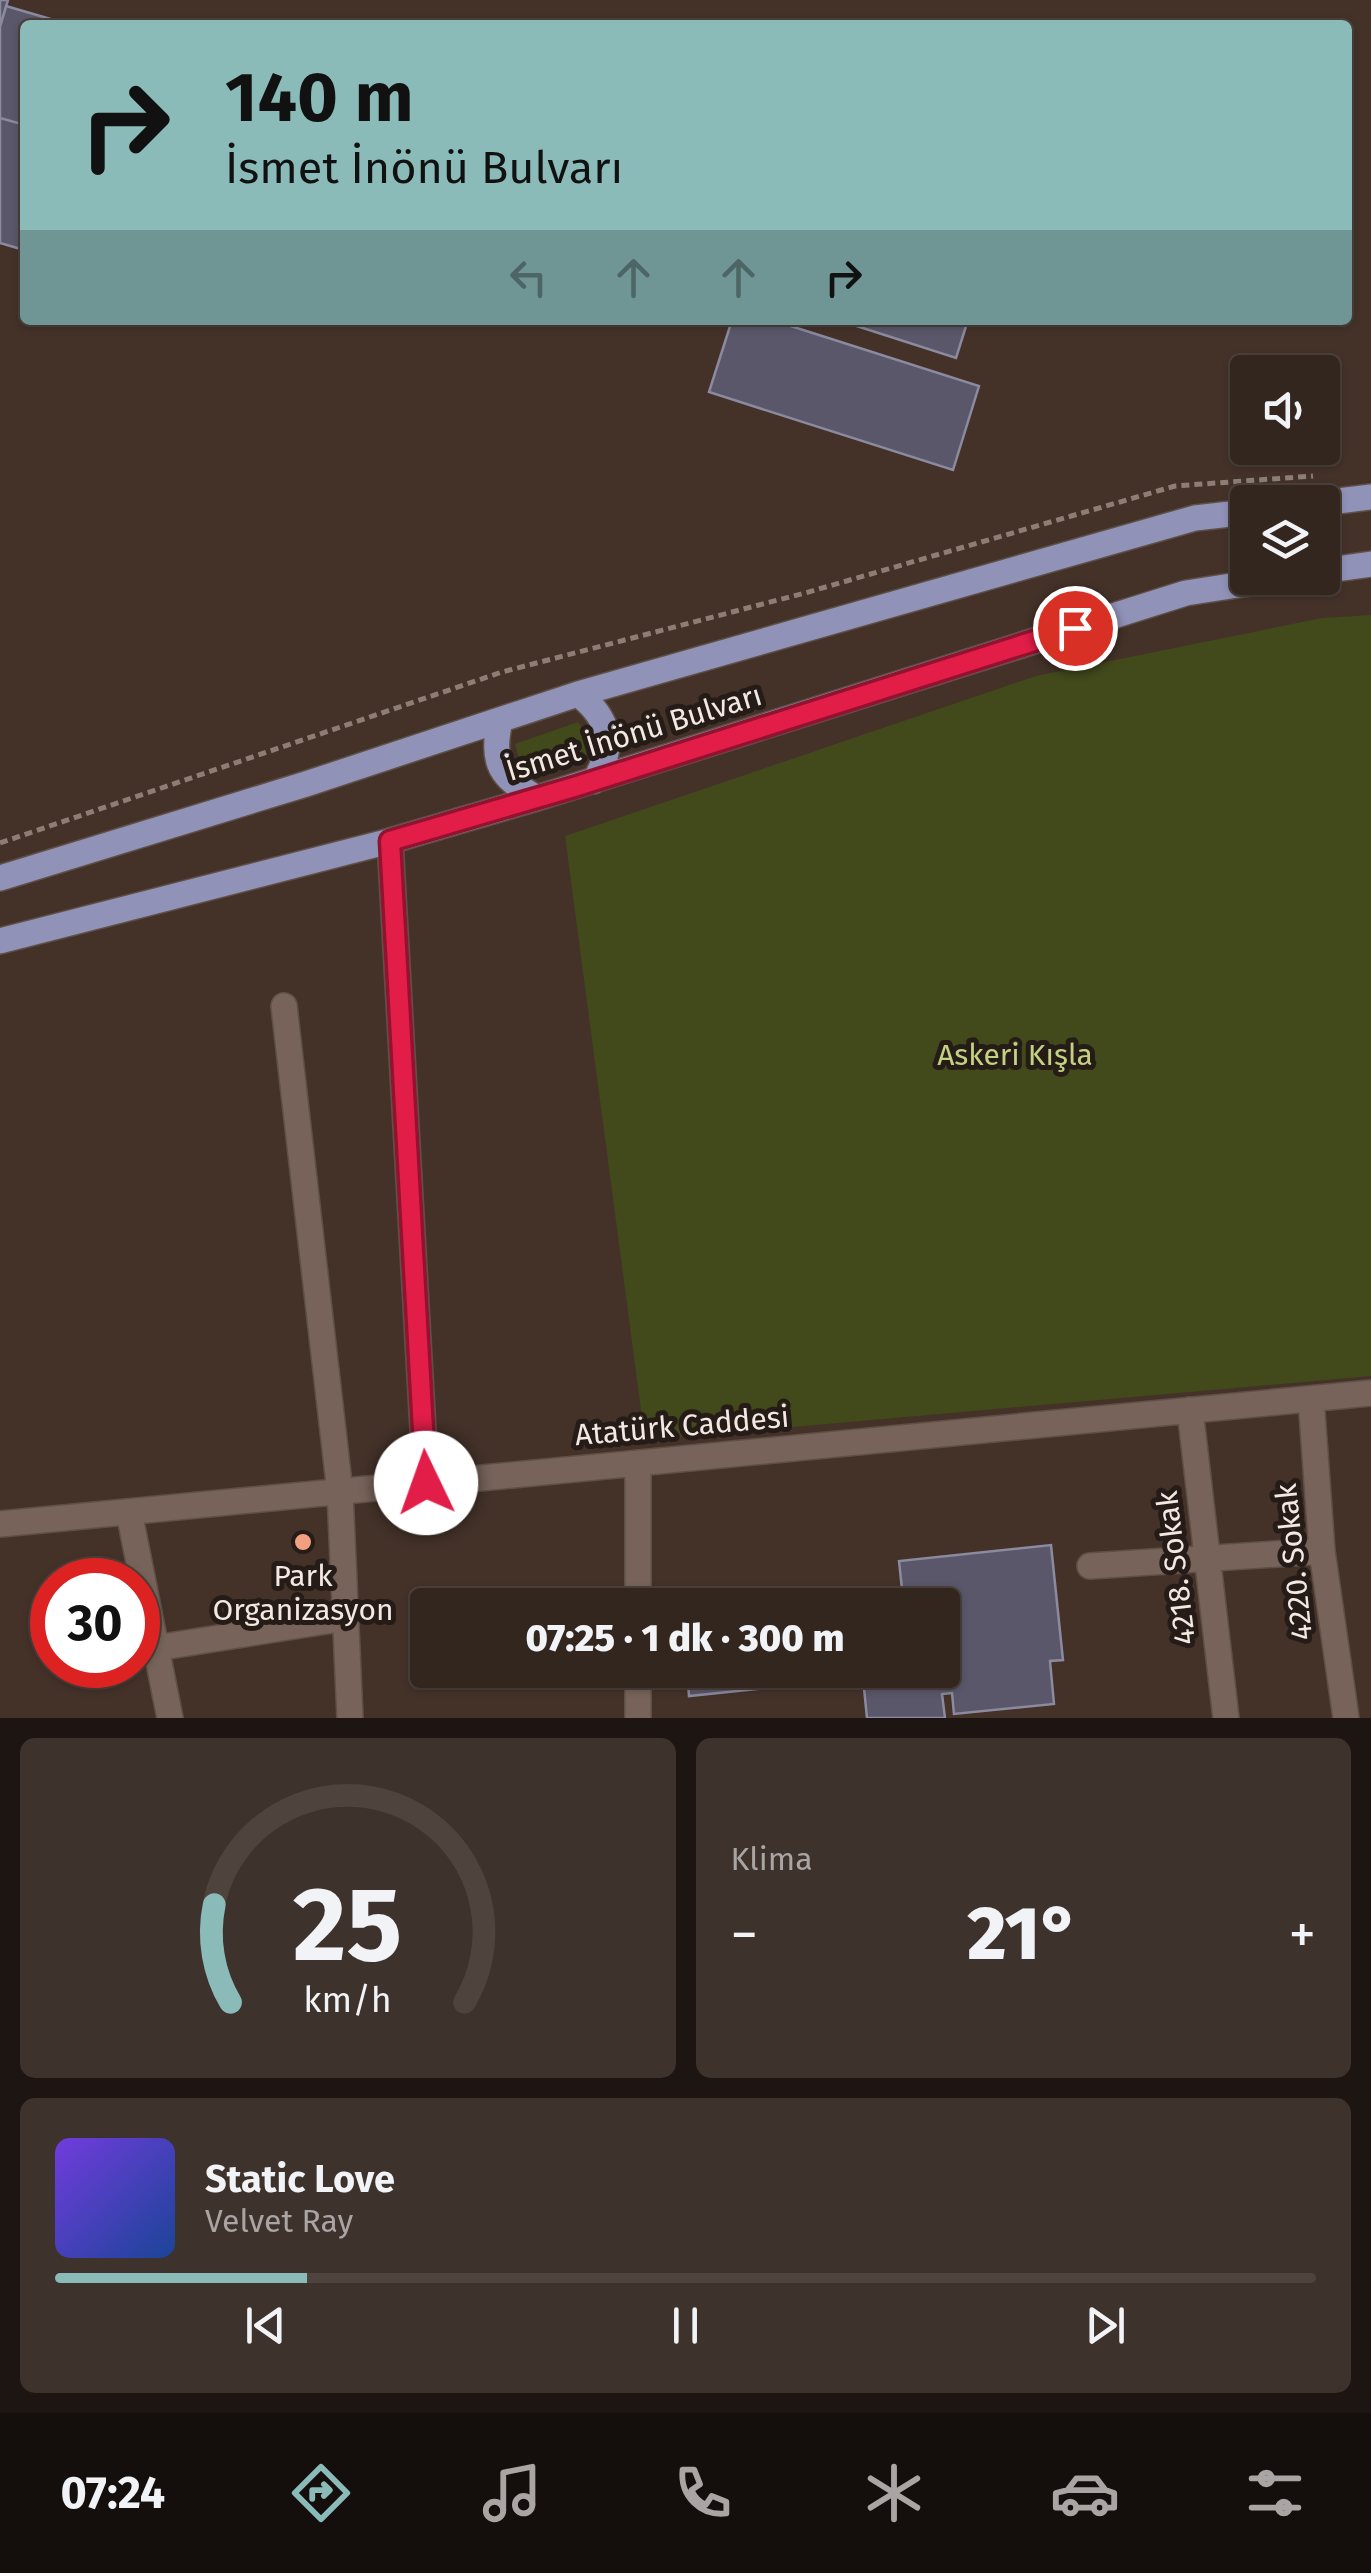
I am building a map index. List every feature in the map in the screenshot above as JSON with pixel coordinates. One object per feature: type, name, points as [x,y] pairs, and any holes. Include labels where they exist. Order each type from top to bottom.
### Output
[{"type":"main road","points":[[1340,501],[1371,498]]},
{"type":"main road","name":"İsmet İnönü Bulvarı","points":[[0,878],[578,694],[1195,518],[1230,514]]},
{"type":"main road","points":[[1340,568],[1371,564]]},
{"type":"main road","name":"İsmet İnönü Bulvarı","points":[[0,940],[390,841],[594,781],[1186,593],[1230,586]]},
{"type":"main road","points":[[578,694],[602,718],[607,734],[603,767],[594,781]]},
{"type":"main road","points":[[500,721],[497,756],[504,772],[515,786],[537,798]]},
{"type":"street","points":[[390,841],[426,1483]]},
{"type":"street","points":[[284,1006],[340,1492],[350,1718]]},
{"type":"street","name":"Atatürk Caddesi","points":[[0,1524],[1371,1393]]},
{"type":"street","name":"4220. Sokak","points":[[1311,1398],[1322,1551],[1346,1718]]},
{"type":"street","name":"4218. Sokak","points":[[1190,1410],[1226,1718]]},
{"type":"street","points":[[638,1463],[638,1588]]},
{"type":"street","points":[[129,1512],[138,1558]]},
{"type":"street","points":[[1090,1566],[1322,1551]]},
{"type":"street","points":[[160,1647],[346,1618]]},
{"type":"street","points":[[160,1668],[170,1718]]},
{"type":"street","points":[[638,1688],[638,1718]]},
{"type":"path","points":[[0,843],[502,672],[805,593],[1175,486],[1312,476]]},
{"type":"green space","name":"Askeri Kışla","points":[[1371,615],[1371,1376],[645,1440],[565,836],[1036,676],[1322,618]]},
{"type":"green space","points":[[578,722],[586,738],[586,757],[528,775],[515,744]]},
{"type":"building","points":[[0,0],[8,0],[0,27]]},
{"type":"building","points":[[6,6],[54,20],[20,20],[20,124],[0,118],[0,27]]},
{"type":"building","points":[[0,118],[20,124],[20,249],[0,243]]},
{"type":"building","points":[[730,325],[788,325],[979,386],[953,470],[709,392]]},
{"type":"building","points":[[854,325],[966,325],[956,358]]},
{"type":"building","points":[[1051,1545],[1063,1660],[1050,1661],[1054,1704],[954,1714],[952,1693],[942,1694],[945,1718],[867,1718],[864,1688],[960,1688],[960,1588],[902,1588],[899,1561]]},
{"type":"building","points":[[688,1688],[766,1688],[689,1696]]},
{"type":"place","name":"Park Organizasyon","points":[[303,1542]]},
{"type":"route","points":[[426,1483],[390,841],[574,787],[1075,628]]}]
